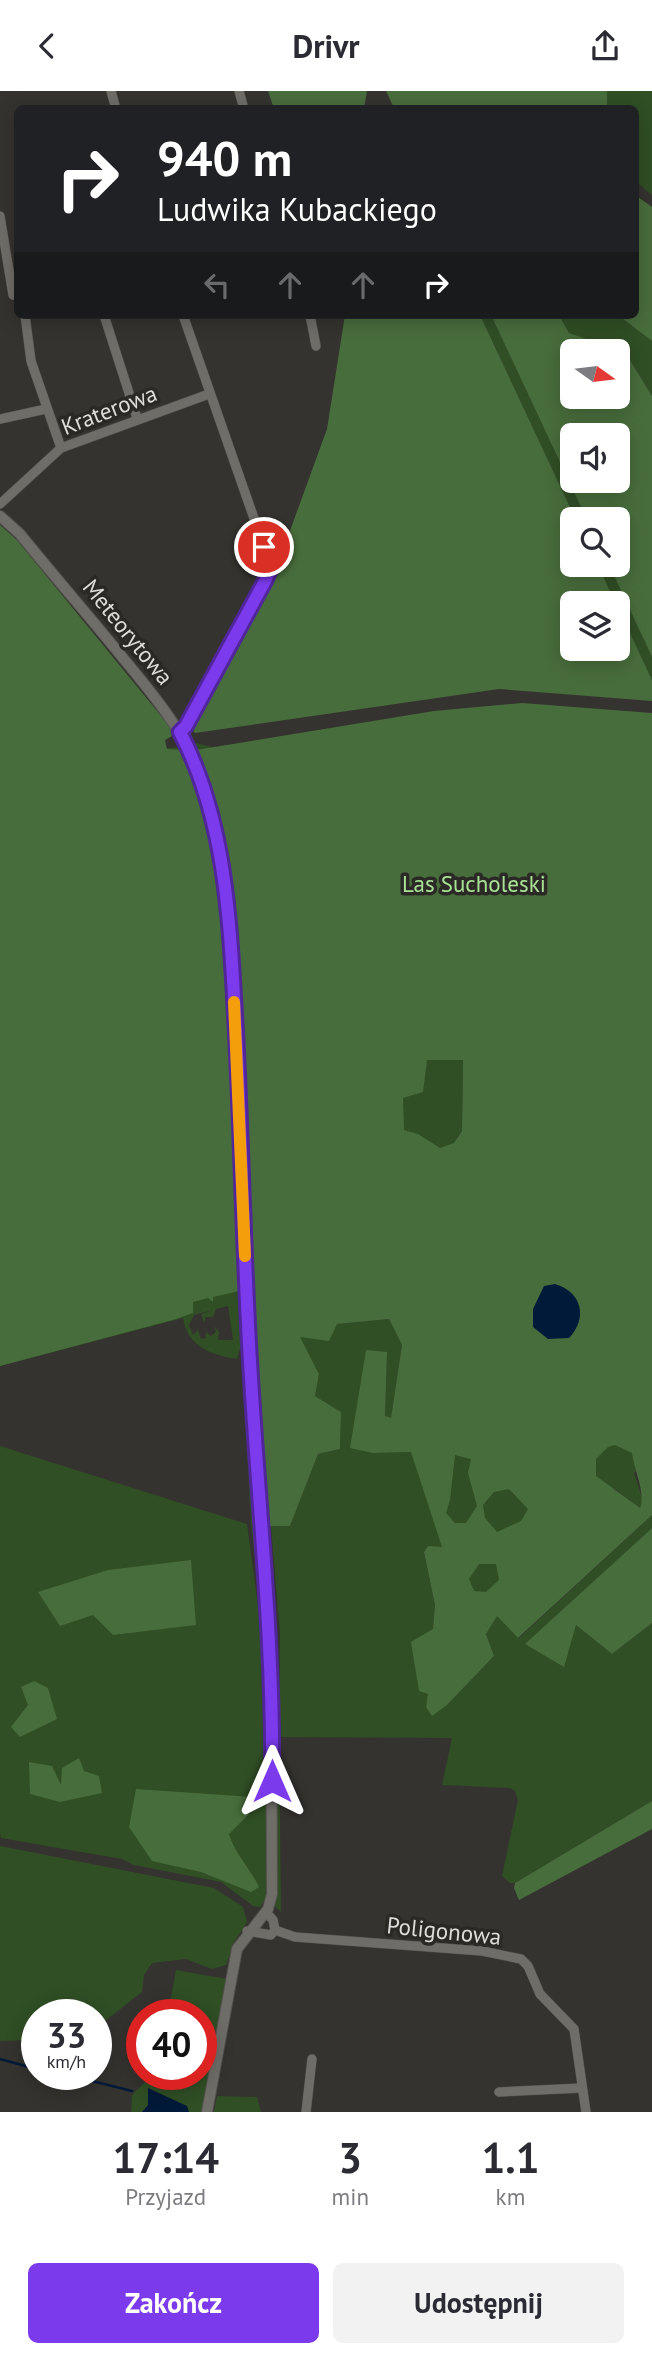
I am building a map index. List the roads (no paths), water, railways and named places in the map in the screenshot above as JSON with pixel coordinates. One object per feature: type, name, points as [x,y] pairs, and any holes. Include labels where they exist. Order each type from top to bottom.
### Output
[{"type":"street","points":[[0,216],[14,289]]},
{"type":"street","points":[[25,319],[29,352],[61,448]]},
{"type":"street","points":[[105,319],[137,418]]},
{"type":"street","points":[[180,732],[192,715],[271,567],[184,319]]},
{"type":"street","points":[[311,319],[316,346]]},
{"type":"street","name":"Kraterowa","points":[[0,504],[61,448],[137,418],[209,394]]},
{"type":"street","points":[[0,419],[46,409]]},
{"type":"street","name":"Meteorytowa","points":[[0,516],[20,534],[124,658],[180,732],[198,768],[212,811],[232,967],[256,1487],[271,1641],[272,1895],[266,1912]]},
{"type":"street","points":[[208,2112],[236,1952],[247,1931],[266,1912],[273,1920],[275,1930]]},
{"type":"street","name":"Poligonowa","points":[[247,1931],[271,1935],[275,1930],[295,1937],[482,1951],[521,1959],[528,1966],[540,1994],[574,2029],[582,2088]]},
{"type":"street","points":[[306,2112],[312,2059]]},
{"type":"street","points":[[499,2092],[582,2088],[586,2112]]},
{"type":"water","points":[[555,1284],[571,1293],[579,1307],[579,1322],[569,1338],[548,1339],[533,1327],[533,1309],[544,1286]]},
{"type":"water","points":[[148,2090],[152,2090],[187,2106],[189,2112],[142,2112],[148,2105]]},
{"type":"waterway","points":[[0,2059],[21,2065]]},
{"type":"waterway","points":[[112,2086],[132,2091]]},
{"type":"park label","name":"Las Sucholeski","points":[[474,884]]}]
